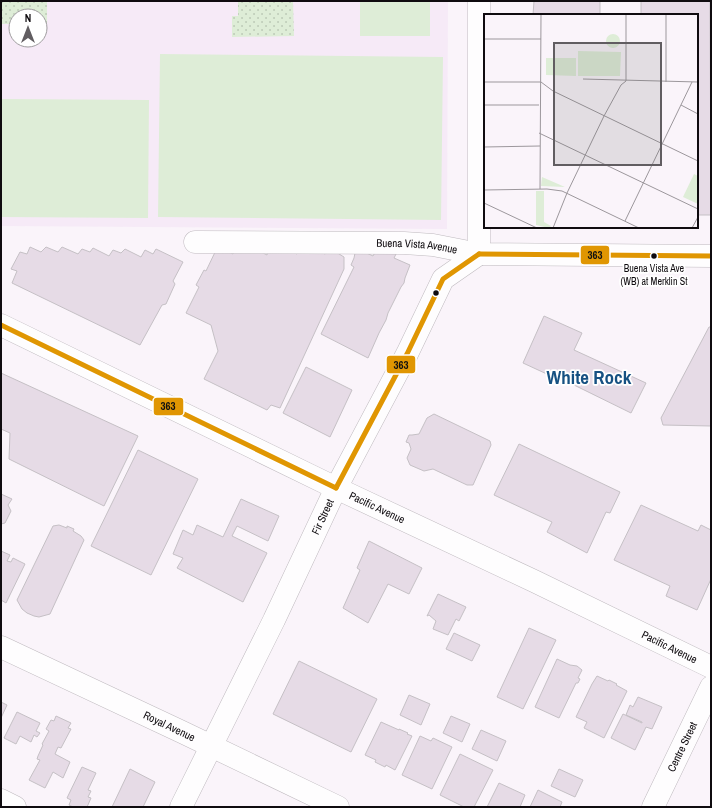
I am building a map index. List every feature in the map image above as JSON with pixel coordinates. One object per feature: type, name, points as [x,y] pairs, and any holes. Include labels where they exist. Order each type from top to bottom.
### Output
[{"type":"street","points":[[479,1],[479,254]]},
{"type":"street","name":"Buena Vista Avenue","points":[[195,242],[433,244],[479,254],[711,256]]},
{"type":"street","name":"Fir Street","points":[[181,807],[274,620],[336,488],[407,354],[443,279],[479,254]]},
{"type":"street","name":"Pacific Avenue","points":[[1,325],[336,488],[534,581],[711,667]]},
{"type":"street","name":"Royal Avenue","points":[[1,647],[338,807]]},
{"type":"street","name":"Centre Street","points":[[653,807],[711,687]]},
{"type":"street","points":[[1,800],[15,807]]},
{"type":"shaded area","points":[[1,1],[448,1],[447,229],[1,226]]},
{"type":"green space","points":[[1,1],[47,1],[47,8],[8,8],[8,24],[1,24]]},
{"type":"green space","points":[[238,1],[293,1],[294,36],[232,37],[232,16],[238,16]]},
{"type":"green space","points":[[360,1],[430,1],[430,36],[360,36]]},
{"type":"green space","points":[[160,54],[443,57],[441,220],[158,217]]},
{"type":"green space","points":[[1,99],[149,100],[148,218],[1,217]]},
{"type":"building","points":[[534,1],[600,1],[600,14],[533,14]]},
{"type":"building","points":[[641,1],[710,1],[711,215],[698,215],[698,14],[641,14]]},
{"type":"building","points":[[218,246],[233,254],[236,246],[249,246],[267,255],[269,247],[281,248],[297,254],[301,248],[312,248],[325,254],[331,249],[344,257],[344,269],[280,408],[271,405],[267,410],[204,379],[218,351],[211,325],[186,313],[199,287],[196,285],[204,270],[206,271]]},
{"type":"building","points":[[30,247],[41,252],[46,247],[58,252],[62,247],[78,254],[82,249],[90,252],[93,248],[109,256],[113,250],[121,253],[125,249],[141,257],[145,250],[153,254],[156,249],[183,262],[173,281],[175,284],[166,304],[162,305],[140,345],[12,283],[17,271],[11,269],[20,252],[27,254]]},
{"type":"building","points":[[356,248],[373,256],[377,249],[397,252],[394,258],[410,265],[404,283],[388,313],[368,358],[321,334],[354,267],[351,265]]},
{"type":"building","points":[[544,316],[582,333],[574,350],[646,383],[631,413],[574,385],[576,381],[570,377],[565,375],[562,381],[523,363]]},
{"type":"building","points":[[709,327],[711,327],[711,426],[663,425],[661,418]]},
{"type":"building","points":[[306,367],[352,390],[330,437],[283,413]]},
{"type":"building","points":[[1,373],[138,436],[104,506],[9,459],[10,433],[1,429]]},
{"type":"building","points":[[434,414],[490,441],[491,445],[473,485],[467,485],[433,469],[424,471],[410,465],[407,458],[411,449],[409,443],[406,442],[409,435],[419,434],[427,418]]},
{"type":"building","points":[[519,444],[620,492],[610,513],[606,512],[587,553],[547,532],[552,522],[494,495]]},
{"type":"building","points":[[138,450],[198,479],[151,575],[91,546]]},
{"type":"building","points":[[1,494],[12,499],[8,505],[11,511],[5,523],[1,524]]},
{"type":"building","points":[[241,499],[279,516],[268,541],[237,526],[232,536],[267,553],[243,602],[177,568],[183,558],[173,554],[183,530],[193,535],[197,525],[223,537]]},
{"type":"building","points":[[641,505],[698,531],[701,525],[711,530],[711,579],[697,610],[666,596],[670,586],[614,560]]},
{"type":"building","points":[[59,525],[74,529],[73,531],[84,540],[50,614],[39,617],[34,616],[22,609],[17,600],[53,526]]},
{"type":"building","points":[[369,541],[422,568],[409,594],[388,584],[368,623],[343,608],[360,570],[357,568]]},
{"type":"building","points":[[1,551],[10,555],[7,561],[11,562],[13,558],[25,564],[6,603],[1,600]]},
{"type":"building","points":[[438,594],[466,607],[459,621],[456,619],[448,635],[433,629],[436,621],[429,615],[427,616]]},
{"type":"building","points":[[529,628],[556,640],[523,709],[497,697]]},
{"type":"building","points":[[454,633],[480,645],[472,661],[446,649]]},
{"type":"building","points":[[557,659],[570,665],[577,666],[582,670],[578,678],[580,679],[578,683],[576,683],[559,718],[535,707]]},
{"type":"building","points":[[299,661],[377,699],[351,752],[273,714]]},
{"type":"building","points":[[597,676],[617,684],[616,685],[627,691],[604,738],[584,728],[587,722],[576,717]]},
{"type":"building","points":[[409,695],[430,704],[421,725],[400,715]]},
{"type":"building","points":[[638,697],[662,707],[652,729],[646,727],[635,750],[611,738],[623,714],[642,723],[626,715],[630,705],[633,707]]},
{"type":"building","points":[[1,702],[7,705],[1,718]]},
{"type":"building","points":[[17,712],[40,723],[36,731],[40,733],[37,737],[34,735],[31,742],[20,736],[16,744],[4,738]]},
{"type":"building","points":[[56,716],[71,723],[68,728],[71,729],[61,748],[58,747],[55,754],[70,762],[63,778],[53,772],[45,788],[29,780],[40,760],[37,759],[43,745],[42,744],[49,731],[46,729],[51,720],[54,721]]},
{"type":"building","points":[[451,716],[470,724],[462,742],[443,733]]},
{"type":"building","points":[[381,722],[412,736],[395,770],[386,765],[385,767],[375,762],[376,760],[365,755]]},
{"type":"building","points":[[481,730],[506,741],[497,761],[472,749]]},
{"type":"building","points":[[420,736],[431,741],[433,738],[452,747],[432,789],[402,775]]},
{"type":"building","points":[[460,754],[493,770],[474,807],[464,807],[440,795]]},
{"type":"building","points":[[82,767],[96,773],[88,790],[91,791],[88,797],[91,798],[87,807],[73,807],[69,805],[71,800],[67,798]]},
{"type":"building","points":[[130,769],[155,782],[143,807],[112,807]]},
{"type":"building","points":[[559,769],[583,780],[575,797],[551,786]]},
{"type":"building","points":[[499,783],[525,795],[520,807],[487,807]]},
{"type":"building","points":[[538,790],[562,802],[560,807],[530,807]]},
{"type":"transit line","name":"363","points":[[479,254],[711,256]]},
{"type":"transit line","name":"363","points":[[336,488],[407,354],[443,279],[479,254]]},
{"type":"transit line","name":"363","points":[[1,325],[336,488]]},
{"type":"place","name":"Buena Vista Ave (WB) at Merklin St","points":[[654,256]]},
{"type":"district","name":"White Rock","points":[[589,377]]}]
